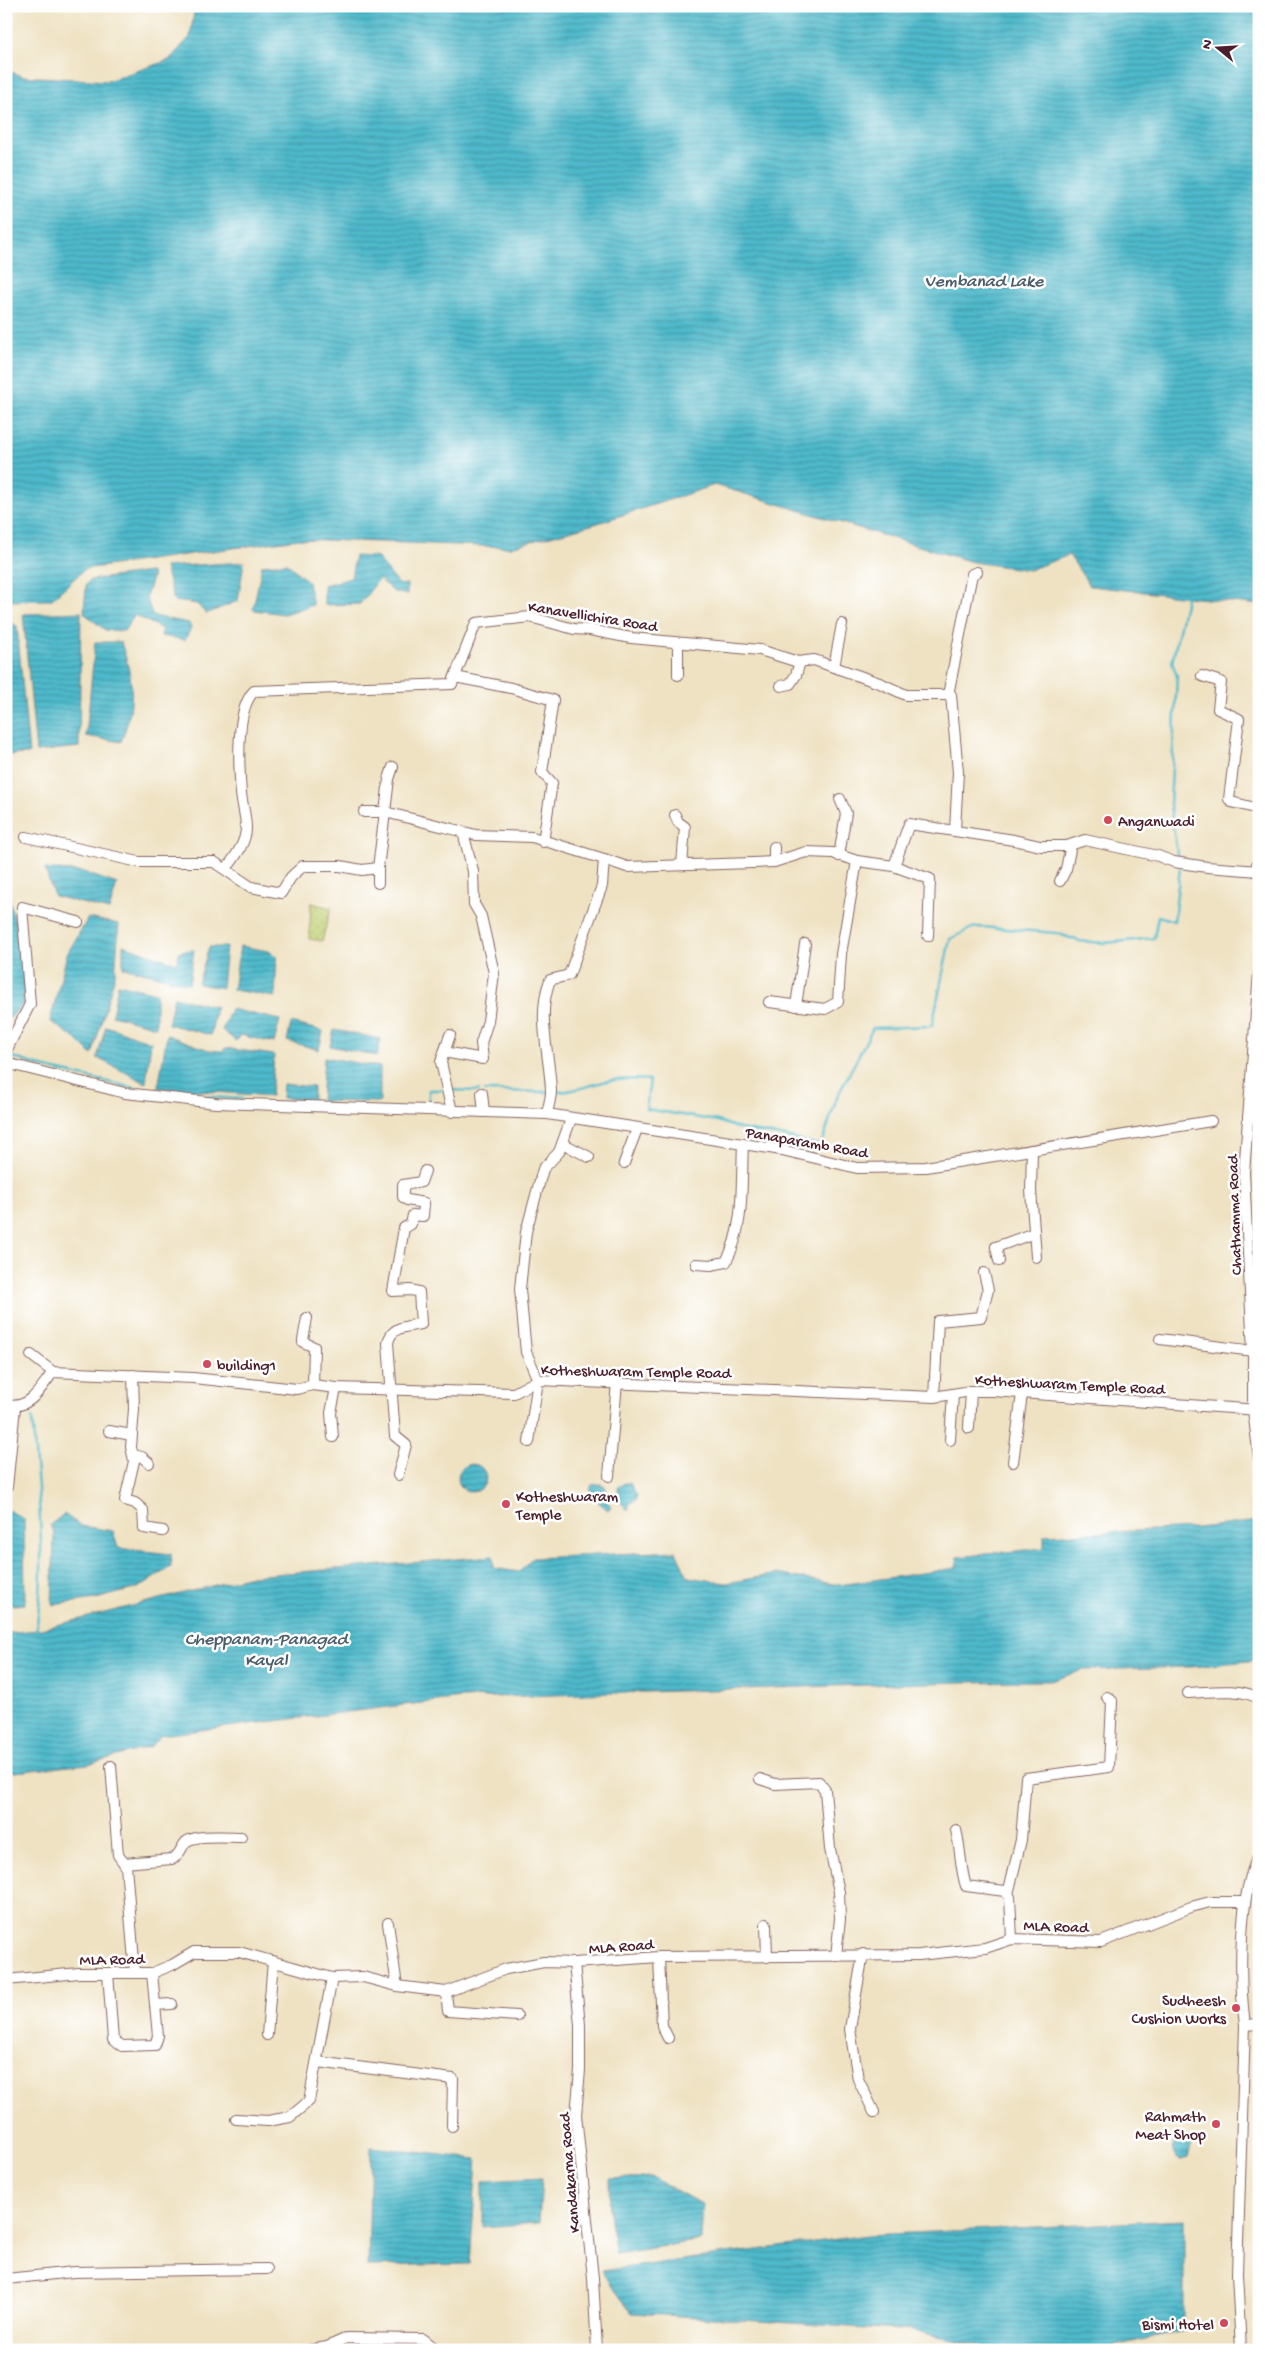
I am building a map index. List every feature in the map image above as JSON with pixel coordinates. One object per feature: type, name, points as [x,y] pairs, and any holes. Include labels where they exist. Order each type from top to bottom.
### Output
[{"type":"street","points":[[955,831],[958,772],[952,695],[948,695],[972,574],[977,572]]},
{"type":"street","name":"Kanavellichira Road","points":[[455,677],[476,622],[530,617],[574,629],[678,643],[760,650],[800,662],[814,660],[882,684],[906,695],[948,695]]},
{"type":"street","points":[[834,667],[842,624]]},
{"type":"street","points":[[678,643],[678,675]]},
{"type":"street","points":[[781,686],[790,684],[796,675],[800,662]]},
{"type":"street","points":[[1202,676],[1221,682],[1218,709],[1239,719],[1229,799],[1231,802],[1259,809]]},
{"type":"street","points":[[226,869],[239,852],[246,829],[241,792],[240,730],[248,698],[254,691],[452,684],[455,677],[511,688],[553,700],[542,772],[552,783],[543,842]]},
{"type":"street","points":[[378,883],[385,812],[393,767]]},
{"type":"street","points":[[839,856],[846,813],[840,799]]},
{"type":"street","points":[[364,812],[385,812],[476,836],[532,837],[543,842],[627,866],[774,862],[806,852],[833,853],[857,861],[894,866],[930,879],[928,936]]},
{"type":"street","points":[[675,816],[678,822],[685,827],[682,865]]},
{"type":"street","points":[[894,866],[909,824],[1014,840],[1040,846],[1070,844],[1085,840],[1158,856],[1174,862],[1206,867],[1257,871],[1259,858]]},
{"type":"street","points":[[444,1052],[483,1059],[481,1043],[488,1021],[494,973],[481,916],[474,904],[474,871],[463,832]]},
{"type":"street","points":[[26,837],[139,862],[214,862],[251,887],[281,893],[291,877],[303,866],[340,866],[362,870],[378,868]]},
{"type":"street","points":[[1060,881],[1066,869],[1070,844]]},
{"type":"street","points":[[774,847],[774,862]]},
{"type":"street","points":[[547,1114],[551,1092],[543,1013],[545,993],[550,980],[569,975],[602,886],[604,860]]},
{"type":"street","points":[[769,1002],[825,1009],[838,1002],[841,954],[857,861]]},
{"type":"street","points":[[6,1051],[30,1004],[22,907],[78,922]]},
{"type":"street","points":[[796,1006],[805,944]]},
{"type":"street","name":"Chathamma Road","points":[[1259,972],[1244,1173],[1254,1273],[1256,1410],[1259,1458]]},
{"type":"street","points":[[450,1034],[441,1062],[452,1112]]},
{"type":"street","name":"Panaparamb Road","points":[[6,1063],[125,1093],[216,1103],[547,1114],[782,1150],[856,1168],[926,1167],[1211,1121]]},
{"type":"street","points":[[482,1093],[484,1112]]},
{"type":"street","points":[[1248,1117],[1259,1117]]},
{"type":"street","points":[[529,1442],[538,1380],[526,1352],[520,1288],[526,1232],[543,1169],[564,1144],[571,1119]]},
{"type":"street","points":[[624,1163],[637,1129]]},
{"type":"street","points":[[564,1144],[589,1157]]},
{"type":"street","points":[[696,1264],[711,1265],[726,1262],[733,1249],[738,1230],[743,1144]]},
{"type":"street","points":[[1032,1150],[1031,1190],[1036,1257]]},
{"type":"street","points":[[398,1475],[406,1445],[395,1436],[388,1354],[389,1335],[394,1329],[421,1324],[420,1292],[411,1290],[393,1291],[404,1228],[411,1224],[413,1215],[423,1216],[424,1210],[424,1203],[407,1200],[403,1197],[403,1184],[421,1182],[425,1171]]},
{"type":"street","points":[[999,1261],[996,1247],[1034,1233]]},
{"type":"street","points":[[934,1397],[938,1321],[982,1317],[988,1290],[984,1273]]},
{"type":"street","points":[[306,1318],[303,1342],[314,1347],[312,1385]]},
{"type":"street","points":[[1160,1339],[1255,1355]]},
{"type":"street","points":[[7,1487],[11,1406],[29,1403],[53,1372],[31,1355]]},
{"type":"street","name":"Kotheshwaram Temple Road","points":[[53,1372],[193,1378],[297,1389],[312,1385],[336,1388],[514,1393],[538,1380],[934,1397],[971,1391],[1256,1410]]},
{"type":"street","points":[[133,1374],[134,1409],[132,1436],[134,1461],[125,1500],[134,1503],[143,1510],[144,1528],[163,1531]]},
{"type":"street","points":[[609,1476],[616,1382]]},
{"type":"street","points":[[334,1437],[331,1413],[336,1388]]},
{"type":"street","points":[[969,1428],[971,1391]]},
{"type":"street","points":[[950,1440],[953,1394]]},
{"type":"street","points":[[1013,1462],[1022,1394]]},
{"type":"street","points":[[109,1431],[132,1436]]},
{"type":"street","points":[[133,1455],[142,1457],[149,1463]]},
{"type":"street","points":[[1188,1693],[1237,1693],[1254,1696],[1259,1699]]},
{"type":"street","points":[[1008,1894],[1019,1853],[1026,1778],[1109,1767],[1112,1701],[1107,1697]]},
{"type":"street","points":[[111,1766],[118,1855],[126,1866],[135,1973]]},
{"type":"street","points":[[760,1779],[775,1784],[819,1782],[824,1790],[830,1849],[839,1892],[840,1919],[836,1956]]},
{"type":"street","points":[[956,1830],[962,1851],[961,1871],[966,1886],[1005,1891],[1010,1897],[1012,1939]]},
{"type":"street","points":[[124,1863],[172,1859],[178,1856],[186,1842],[195,1838],[241,1837]]},
{"type":"street","points":[[1242,2350],[1238,2274],[1245,2025],[1242,1990],[1242,1912],[1252,1867],[1259,1855]]},
{"type":"street","name":"MLA Road","points":[[6,1980],[78,1973],[152,1972],[172,1965],[194,1952],[239,1952],[332,1978],[363,1977],[397,1986],[446,1992],[506,1968],[544,1962],[574,1963],[659,1957],[919,1955],[985,1948],[1012,1939],[1101,1942],[1191,1907],[1210,1902],[1245,1902]]},
{"type":"street","points":[[388,1923],[397,1986]]},
{"type":"street","points":[[766,1924],[767,1957]]},
{"type":"street","points":[[863,1954],[850,2030],[858,2079],[874,2112]]},
{"type":"street","points":[[659,1957],[662,2026],[668,2038]]},
{"type":"street","points":[[267,2035],[273,1961]]},
{"type":"street","name":"Kandakarna Road","points":[[574,1963],[580,2025],[580,2070],[576,2115],[593,2278],[597,2350]]},
{"type":"street","points":[[108,1973],[113,2040],[122,2046],[155,2045],[158,2036],[152,1972]]},
{"type":"street","points":[[236,2119],[268,2121],[290,2117],[310,2101],[332,1978]]},
{"type":"street","points":[[446,1992],[448,2010],[517,2016]]},
{"type":"street","points":[[155,2005],[172,2004]]},
{"type":"street","points":[[1245,2025],[1259,2024]]},
{"type":"street","points":[[317,2062],[453,2079],[452,2126]]},
{"type":"street","points":[[6,2279],[74,2272],[267,2269]]},
{"type":"street","points":[[310,2350],[328,2347],[347,2338],[423,2339],[432,2346],[432,2350]]},
{"type":"street","points":[[347,2338],[347,2350]]},
{"type":"green space","points":[[311,903],[331,908],[322,941],[309,939]]},
{"type":"water","name":"Vembanad Lake","points":[[195,6],[1259,6],[1259,605],[1090,586],[1069,555],[1029,570],[972,562],[715,485],[595,524],[510,547],[298,539],[85,569],[51,600],[6,601],[6,70],[22,76],[107,81],[169,60],[190,37]]},
{"type":"water","points":[[355,556],[377,557],[399,585],[407,584],[407,595],[394,592],[379,579],[360,604],[324,605],[324,585],[351,578]]},
{"type":"water","points":[[244,562],[238,601],[206,614],[197,604],[174,601],[165,567]]},
{"type":"water","points":[[287,563],[308,582],[313,605],[284,614],[253,610],[262,565]]},
{"type":"water","points":[[149,572],[153,575],[146,597],[153,616],[189,623],[191,628],[185,640],[161,636],[162,629],[135,615],[124,631],[105,630],[84,613],[86,585],[90,580]]},
{"type":"water","points":[[81,612],[79,747],[36,752],[23,614]]},
{"type":"water","points":[[6,620],[17,626],[29,754],[6,755]]},
{"type":"water","points":[[95,642],[121,642],[129,669],[132,692],[131,703],[121,742],[86,736]]},
{"type":"water","points":[[45,869],[83,872],[117,884],[109,910],[54,896]]},
{"type":"water","points":[[6,874],[11,907],[22,950],[25,1002],[6,1022]]},
{"type":"water","points":[[88,918],[119,924],[115,975],[92,1055],[76,1039],[50,1021],[67,954]]},
{"type":"water","points":[[123,945],[176,963],[180,951],[194,950],[189,984],[123,967]]},
{"type":"water","points":[[240,946],[269,951],[277,957],[275,997],[233,990]]},
{"type":"water","points":[[209,947],[226,947],[222,988],[198,984]]},
{"type":"water","points":[[118,984],[156,993],[156,1027],[112,1015]]},
{"type":"water","points":[[174,997],[216,1007],[211,1035],[168,1024]]},
{"type":"water","points":[[231,1009],[280,1020],[274,1043],[240,1035],[236,1041],[222,1030]]},
{"type":"water","points":[[291,1023],[323,1031],[319,1050],[287,1041]]},
{"type":"water","points":[[106,1026],[151,1042],[146,1083],[97,1058]]},
{"type":"water","points":[[334,1030],[381,1039],[377,1056],[330,1046]]},
{"type":"water","points":[[167,1035],[209,1050],[223,1051],[225,1048],[274,1055],[271,1096],[158,1088]]},
{"type":"water","points":[[324,1057],[380,1067],[380,1102],[321,1101]]},
{"type":"water","points":[[283,1084],[313,1087],[313,1101],[282,1098]]},
{"type":"water","points":[[472,1464],[482,1468],[486,1478],[482,1488],[472,1492],[462,1488],[458,1478],[462,1468]]},
{"type":"water","points":[[625,1483],[630,1483],[637,1496],[636,1500],[630,1503],[628,1510],[621,1503],[618,1494],[618,1487]]},
{"type":"water","points":[[600,1484],[605,1486],[606,1497],[611,1508],[608,1510],[592,1497],[590,1490],[592,1485]]},
{"type":"water","points":[[6,1509],[24,1519],[25,1604],[6,1606]]},
{"type":"water","points":[[64,1514],[81,1526],[113,1531],[118,1548],[171,1554],[171,1567],[138,1588],[96,1599],[52,1605],[54,1533],[50,1525]]},
{"type":"water","name":"Cheppanam-Panagad Kayal","points":[[1259,1521],[1259,1660],[1191,1667],[1083,1670],[1051,1681],[961,1682],[462,1698],[161,1735],[150,1747],[88,1764],[6,1773],[6,1633],[37,1630],[251,1576],[493,1556],[494,1568],[519,1572],[532,1558],[676,1551],[688,1577],[726,1583],[777,1574],[839,1585],[956,1568],[958,1557],[1044,1548],[1044,1535],[1196,1528]]},
{"type":"water","points":[[1180,2135],[1193,2140],[1188,2158],[1182,2160],[1174,2154],[1173,2149],[1174,2140]]},
{"type":"water","points":[[371,2147],[477,2159],[470,2264],[368,2266]]},
{"type":"water","points":[[652,2177],[703,2205],[701,2240],[616,2254],[610,2221],[609,2179]]},
{"type":"water","points":[[542,2178],[539,2223],[483,2227],[483,2181]]},
{"type":"water","points":[[1184,2220],[1184,2330],[1098,2350],[997,2350],[915,2331],[632,2313],[601,2271],[867,2235]]},
{"type":"waterway","points":[[1178,859],[1170,805],[1177,676],[1172,663],[1187,594]]},
{"type":"waterway","points":[[555,1092],[576,1090],[613,1080],[650,1080],[646,1109],[718,1121],[740,1129],[786,1137],[821,1146],[837,1097],[873,1028],[932,1026],[950,939],[972,928],[981,927],[1056,933],[1079,941],[1105,943],[1154,938],[1158,916],[1174,921],[1180,868]]},
{"type":"waterway","points":[[6,1055],[46,1068],[148,1091]]},
{"type":"waterway","points":[[429,1106],[429,1090],[444,1090]]},
{"type":"waterway","points":[[450,1090],[479,1091]]},
{"type":"waterway","points":[[485,1091],[549,1092]]},
{"type":"waterway","points":[[198,1096],[242,1099]]},
{"type":"waterway","points":[[32,1418],[39,1498],[41,1552],[41,1578],[36,1631]]},
{"type":"place","name":"Anganwadi","points":[[1108,820]]},
{"type":"place","name":"building1","points":[[207,1364]]},
{"type":"place","name":"Kotheshwaram Temple","points":[[506,1504]]},
{"type":"place","name":"Sudheesh Cushion Works","points":[[1236,2008]]},
{"type":"place","name":"Rahmath Meat Shop","points":[[1216,2124]]},
{"type":"place","name":"Bismi Hotel","points":[[1224,2323]]}]
